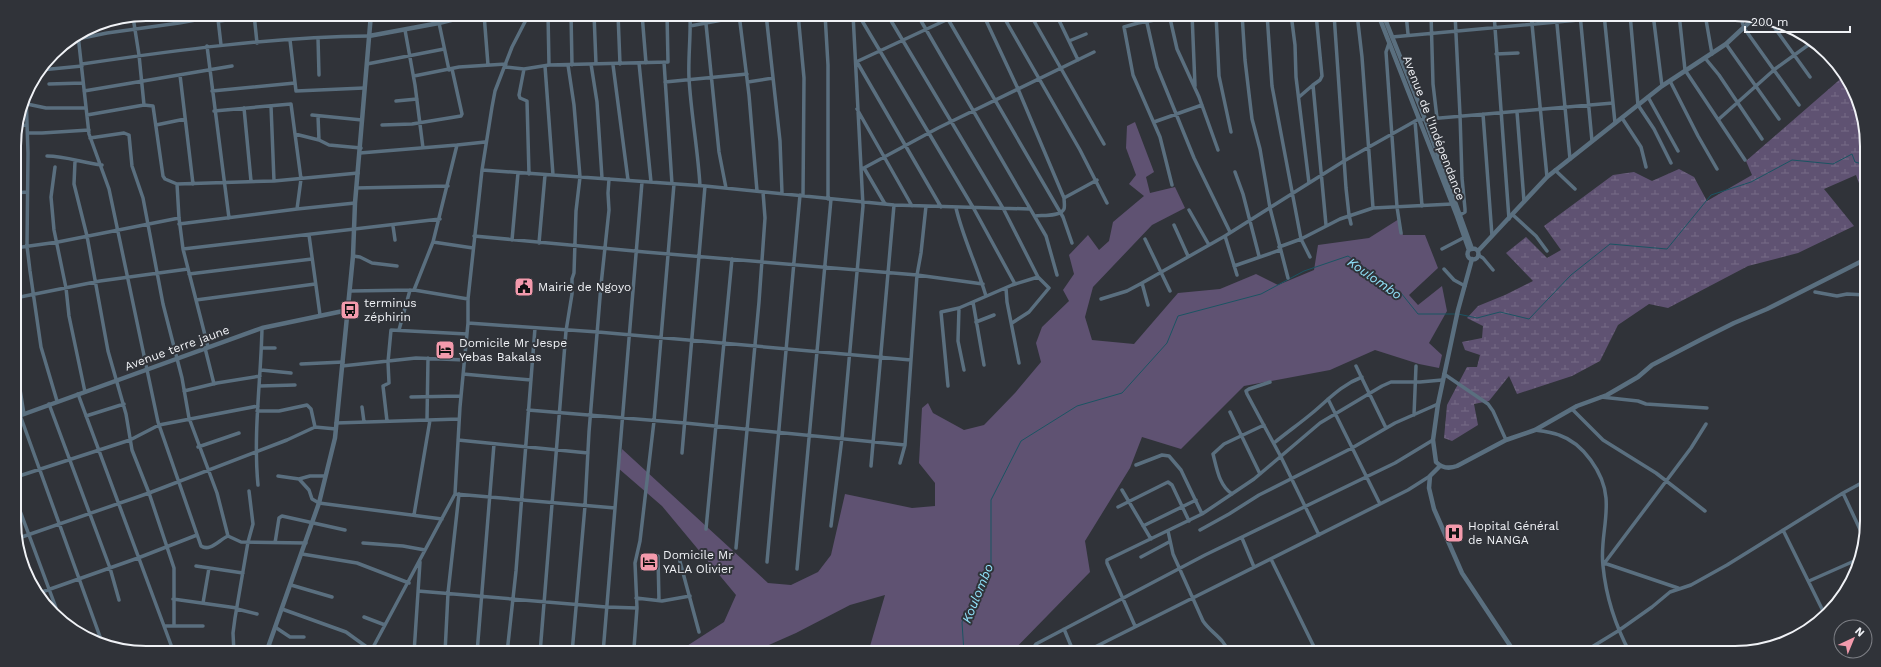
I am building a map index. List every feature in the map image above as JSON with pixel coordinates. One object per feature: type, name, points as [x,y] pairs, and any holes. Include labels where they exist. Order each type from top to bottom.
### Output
[{"type":"street","points":[[134,21],[144,105]]},
{"type":"street","points":[[88,36],[192,21]]},
{"type":"street","points":[[219,21],[221,45]]},
{"type":"street","points":[[255,21],[257,42]]},
{"type":"street","points":[[269,646],[319,503],[336,429],[353,256],[356,188],[361,150],[364,88],[370,21]]},
{"type":"street","points":[[48,69],[207,46],[369,36],[445,21]]},
{"type":"street","points":[[485,21],[488,65]]},
{"type":"street","points":[[445,646],[448,593],[457,494],[460,396],[465,360],[468,299],[474,236],[485,142],[495,92],[505,65],[526,21]]},
{"type":"street","points":[[548,21],[547,66],[553,175]]},
{"type":"street","points":[[541,646],[566,331],[574,273],[574,246],[580,177],[570,65],[571,21]]},
{"type":"street","points":[[594,21],[596,64]]},
{"type":"street","points":[[618,21],[620,64]]},
{"type":"street","points":[[643,21],[646,63]]},
{"type":"street","points":[[414,76],[451,69],[488,65],[505,65],[524,69],[547,66],[670,61],[667,21]]},
{"type":"street","points":[[690,21],[691,44],[688,59],[689,79],[700,186]]},
{"type":"street","points":[[690,26],[711,21]]},
{"type":"street","points":[[740,21],[748,82],[757,191]]},
{"type":"street","points":[[767,21],[780,141],[782,193]]},
{"type":"street","points":[[767,562],[794,264],[802,196],[804,78],[799,21]]},
{"type":"street","points":[[797,569],[818,352],[829,199],[826,21]]},
{"type":"street","points":[[831,526],[842,438],[863,202],[863,168],[857,108],[853,21]]},
{"type":"street","points":[[862,21],[974,208],[1015,284]]},
{"type":"street","points":[[890,21],[1004,210],[1038,277],[1049,288],[1029,312],[1012,323]]},
{"type":"street","points":[[921,21],[1046,236],[1057,275]]},
{"type":"street","points":[[856,62],[903,42],[944,21]]},
{"type":"street","points":[[949,21],[1059,212],[1065,223],[1072,243]]},
{"type":"street","points":[[986,21],[1018,89],[1064,198],[1064,209],[1052,215],[1034,216]]},
{"type":"street","points":[[1006,21],[1097,180],[1107,203]]},
{"type":"street","points":[[1034,21],[1104,144]]},
{"type":"street","points":[[1059,21],[1078,60]]},
{"type":"street","points":[[1172,185],[1164,148],[1133,75],[1124,27],[1147,21],[1157,67],[1200,171],[1230,232]]},
{"type":"street","points":[[1171,21],[1177,49],[1202,105],[1218,150]]},
{"type":"street","points":[[1192,21],[1195,88]]},
{"type":"street","points":[[1216,21],[1219,76],[1231,132]]},
{"type":"street","points":[[1242,21],[1245,60],[1252,119],[1260,149],[1270,208],[1288,278]]},
{"type":"street","points":[[1267,21],[1272,86],[1301,238],[1310,257]]},
{"type":"street","points":[[1292,21],[1309,184]]},
{"type":"street","points":[[1299,97],[1320,80],[1322,76],[1317,21]]},
{"type":"street","points":[[1334,21],[1344,161],[1351,224]]},
{"type":"street","points":[[1358,21],[1362,57],[1367,148],[1373,208]]},
{"type":"street","name":"Avenue de l'Indépendance","points":[[1381,21],[1460,215],[1470,250]]},
{"type":"street","name":"Avenue de l'Indépendance","points":[[1386,21],[1420,120],[1470,250]]},
{"type":"street","points":[[1407,21],[1408,34]]},
{"type":"street","points":[[1431,21],[1433,84],[1438,118]]},
{"type":"street","points":[[1455,21],[1462,178],[1465,209],[1465,212],[1460,215]]},
{"type":"street","points":[[1495,21],[1500,113],[1511,217],[1536,236],[1547,251]]},
{"type":"street","points":[[1532,21],[1547,177]]},
{"type":"street","points":[[1392,37],[1408,34],[1495,26],[1572,21]]},
{"type":"street","points":[[1580,21],[1592,141]]},
{"type":"street","points":[[1605,21],[1615,123]]},
{"type":"street","points":[[1631,21],[1638,105],[1654,129],[1671,163]]},
{"type":"street","points":[[1654,21],[1662,86]]},
{"type":"street","points":[[1680,21],[1685,70],[1745,160]]},
{"type":"street","points":[[1706,21],[1712,54]]},
{"type":"street","points":[[1742,21],[1744,28],[1799,105]]},
{"type":"street","points":[[706,22],[720,152],[726,188]]},
{"type":"street","points":[[1751,22],[1726,44],[1670,80],[1555,170],[1492,236],[1478,253],[1476,258],[1472,259],[1458,310],[1442,380],[1432,440],[1436,462],[1440,466],[1450,468],[1457,466],[1506,440],[1535,430],[1572,409],[1625,385],[1652,365],[1702,339],[1767,309],[1860,262]]},
{"type":"street","points":[[382,125],[420,123],[462,115],[451,69],[444,49],[439,23]]},
{"type":"street","points":[[1557,23],[1570,159]]},
{"type":"street","points":[[1776,28],[1810,77]]},
{"type":"street","points":[[405,30],[414,76],[423,148]]},
{"type":"street","points":[[1069,41],[1086,34]]},
{"type":"street","points":[[318,38],[319,75]]},
{"type":"street","points":[[290,40],[295,89],[297,92],[364,88]]},
{"type":"street","points":[[79,41],[90,138],[93,148],[102,165],[111,196],[146,370],[159,425],[201,546],[204,548],[215,545],[228,536]]},
{"type":"street","points":[[1389,43],[1386,52],[1397,207],[1401,233]]},
{"type":"street","points":[[1726,44],[1779,119]]},
{"type":"street","points":[[1719,119],[1774,70],[1808,45]]},
{"type":"street","points":[[207,46],[223,182],[229,218]]},
{"type":"street","points":[[367,64],[444,49]]},
{"type":"street","points":[[863,168],[950,122],[1094,52]]},
{"type":"street","points":[[1496,54],[1518,53]]},
{"type":"street","points":[[1705,58],[1762,139]]},
{"type":"street","points":[[634,646],[637,608],[635,563],[640,541],[654,421],[673,184],[664,62]]},
{"type":"street","points":[[856,62],[941,207]]},
{"type":"street","points":[[639,63],[651,182]]},
{"type":"street","points":[[591,64],[597,102],[602,178]]},
{"type":"street","points":[[613,64],[628,180]]},
{"type":"street","points":[[84,91],[232,66]]},
{"type":"street","points":[[524,69],[519,95],[520,98],[528,101],[529,174]]},
{"type":"street","points":[[665,82],[747,74]]},
{"type":"street","points":[[180,75],[193,184]]},
{"type":"street","points":[[748,82],[773,78]]},
{"type":"street","points":[[1670,80],[1717,169]]},
{"type":"street","points":[[212,91],[295,82]]},
{"type":"street","points":[[49,84],[83,83]]},
{"type":"street","points":[[1313,86],[1326,225]]},
{"type":"street","points":[[1648,97],[1678,151]]},
{"type":"street","points":[[396,101],[417,99]]},
{"type":"street","points":[[29,102],[46,108],[86,108]]},
{"type":"street","points":[[1101,299],[1127,291],[1160,273],[1225,236],[1321,177],[1344,161],[1392,133],[1420,120],[1460,115],[1517,112],[1613,103]]},
{"type":"street","points":[[214,111],[290,104],[301,179],[297,208]]},
{"type":"street","points":[[87,115],[144,105],[153,106],[163,176],[165,179],[177,184],[274,181],[358,173]]},
{"type":"street","points":[[1154,122],[1202,105]]},
{"type":"street","points":[[271,106],[274,181]]},
{"type":"street","points":[[244,108],[251,181]]},
{"type":"street","points":[[857,108],[912,206]]},
{"type":"street","points":[[26,110],[28,133],[27,246],[41,346],[57,401]]},
{"type":"street","points":[[1517,112],[1524,201]]},
{"type":"street","points":[[1483,114],[1492,236]]},
{"type":"street","points":[[312,115],[362,120]]},
{"type":"street","points":[[318,116],[319,140]]},
{"type":"street","points":[[1622,118],[1641,147],[1646,167]]},
{"type":"street","points":[[156,125],[185,119]]},
{"type":"street","points":[[1420,120],[1422,206]]},
{"type":"street","points":[[23,125],[27,125]]},
{"type":"street","points":[[28,133],[89,130]]},
{"type":"street","points":[[90,138],[124,133],[128,134],[132,166],[143,198],[147,225],[169,332],[177,359],[189,418],[198,447],[217,494],[228,536],[234,540],[248,542],[306,543]]},
{"type":"street","points":[[295,134],[329,144],[361,150],[423,148],[485,142]]},
{"type":"street","points":[[399,330],[402,316],[412,290],[433,242],[440,219],[457,145]]},
{"type":"street","points":[[47,156],[61,156],[75,161],[102,165]]},
{"type":"street","points":[[75,161],[74,184],[87,236],[108,351],[124,404],[132,450],[149,493],[174,568],[174,625]]},
{"type":"street","points":[[55,167],[51,197],[54,230],[58,242],[69,316],[85,392]]},
{"type":"street","points":[[863,168],[885,204]]},
{"type":"street","points":[[482,170],[706,186],[894,205],[1030,210]]},
{"type":"street","points":[[1555,170],[1575,189]]},
{"type":"street","points":[[1235,172],[1243,194],[1258,256]]},
{"type":"street","points":[[512,240],[518,173]]},
{"type":"street","points":[[539,243],[546,175]]},
{"type":"street","points":[[572,646],[585,506],[590,415],[605,248],[610,210],[608,193],[609,179]]},
{"type":"street","points":[[1064,198],[1097,180]]},
{"type":"street","points":[[603,646],[642,182]]},
{"type":"street","points":[[177,184],[183,249],[196,300],[214,384]]},
{"type":"street","points":[[356,188],[448,186]]},
{"type":"street","points":[[682,453],[698,257],[706,186]]},
{"type":"street","points":[[21,192],[27,192]]},
{"type":"street","points":[[736,548],[756,347],[765,218],[762,192]]},
{"type":"street","points":[[180,224],[297,208],[355,203]]},
{"type":"street","points":[[1234,266],[1280,248],[1326,225],[1373,208],[1452,204]]},
{"type":"street","points":[[872,466],[880,356],[889,272],[894,205]]},
{"type":"street","points":[[900,463],[905,445],[917,275],[922,253],[926,206]]},
{"type":"street","points":[[956,208],[970,254],[983,284],[986,296]]},
{"type":"street","points":[[1189,210],[1209,245]]},
{"type":"street","points":[[21,247],[58,242],[179,218]]},
{"type":"street","points":[[183,249],[354,229],[393,226],[440,219]]},
{"type":"street","points":[[393,226],[394,240]]},
{"type":"street","points":[[1174,226],[1188,256]]},
{"type":"street","points":[[310,235],[320,315]]},
{"type":"street","points":[[474,236],[636,252],[889,272],[983,284]]},
{"type":"street","points":[[1225,236],[1237,275]]},
{"type":"street","points":[[1442,249],[1465,237]]},
{"type":"street","points":[[1145,239],[1160,273],[1170,291]]},
{"type":"street","points":[[433,242],[473,248]]},
{"type":"street","points":[[1472,259],[1468,256],[1470,250],[1478,253],[1493,270]]},
{"type":"street","points":[[353,256],[360,257],[372,263],[397,266]]},
{"type":"street","points":[[189,274],[312,259]]},
{"type":"street","points":[[706,529],[732,259]]},
{"type":"street","points":[[21,297],[95,282],[188,269]]},
{"type":"street","points":[[1444,269],[1454,280],[1465,286]]},
{"type":"street","points":[[948,386],[940,314],[942,311],[959,308],[1015,284],[1038,277]]},
{"type":"street","points":[[1142,283],[1148,305]]},
{"type":"street","points":[[196,300],[315,284]]},
{"type":"street","points":[[1006,288],[1019,363]]},
{"type":"street","points":[[350,291],[412,290],[468,299]]},
{"type":"street","points":[[1815,292],[1837,296],[1847,294],[1860,295]]},
{"type":"street","points":[[973,302],[984,365]]},
{"type":"street","points":[[959,308],[958,341],[964,370]]},
{"type":"street","name":"Avenue terre jaune","points":[[21,416],[57,401],[262,328],[348,310]]},
{"type":"street","points":[[374,315],[402,316]]},
{"type":"street","points":[[976,322],[994,315]]},
{"type":"street","points":[[468,323],[566,331],[598,332],[849,355],[880,356],[911,360]]},
{"type":"street","points":[[258,485],[257,411],[261,370],[262,328]]},
{"type":"street","points":[[508,646],[535,328]]},
{"type":"street","points":[[387,421],[383,386],[389,383],[388,362],[391,331],[399,330],[467,334]]},
{"type":"street","points":[[262,348],[275,348]]},
{"type":"street","points":[[301,364],[388,362],[428,358],[465,360]]},
{"type":"street","points":[[414,515],[428,420],[428,358]]},
{"type":"street","points":[[1356,366],[1386,428]]},
{"type":"street","points":[[1414,415],[1416,366]]},
{"type":"street","points":[[261,370],[291,373]]},
{"type":"street","points":[[463,374],[531,380]]},
{"type":"street","points":[[1444,374],[1488,404],[1493,410],[1506,440]]},
{"type":"street","points":[[184,391],[260,376]]},
{"type":"street","points":[[1274,443],[1351,381],[1362,377]]},
{"type":"street","points":[[1135,626],[1106,562],[1202,514],[1260,474],[1320,424],[1370,393],[1392,382],[1442,380]]},
{"type":"street","points":[[1270,382],[1246,391],[1274,443],[1319,535]]},
{"type":"street","points":[[260,386],[295,385]]},
{"type":"street","points":[[78,394],[171,646]]},
{"type":"street","points":[[411,397],[460,396]]},
{"type":"street","points":[[1600,397],[1638,401],[1646,404],[1707,408]]},
{"type":"street","points":[[1328,399],[1380,504]]},
{"type":"street","points":[[49,404],[110,568],[119,600]]},
{"type":"street","points":[[86,416],[124,404]]},
{"type":"street","points":[[1200,530],[1229,514],[1254,497],[1291,480],[1352,448],[1386,428],[1438,404]]},
{"type":"street","points":[[257,411],[279,411],[307,405],[311,409],[315,427]]},
{"type":"street","points":[[21,475],[130,440],[159,425],[189,418],[258,406]]},
{"type":"street","points":[[362,407],[364,422]]},
{"type":"street","points":[[1572,409],[1603,440],[1656,472],[1705,511]]},
{"type":"street","points":[[528,410],[684,423],[905,445]]},
{"type":"street","points":[[1230,412],[1260,474]]},
{"type":"street","points":[[21,419],[80,578],[99,636]]},
{"type":"street","points":[[336,423],[459,419]]},
{"type":"street","points":[[1604,564],[1666,481],[1706,424]]},
{"type":"street","points":[[1232,494],[1226,490],[1220,482],[1213,454],[1224,444],[1264,425]]},
{"type":"street","points":[[22,538],[149,493],[315,427],[336,429]]},
{"type":"street","points":[[1535,430],[1560,435],[1572,442],[1584,452],[1598,472],[1604,485],[1606,498],[1602,547],[1608,599],[1618,631],[1626,646]]},
{"type":"street","points":[[198,447],[239,433]]},
{"type":"street","points":[[458,440],[588,453]]},
{"type":"street","points":[[1034,646],[1035,644],[1122,598],[1395,463],[1432,440]]},
{"type":"street","points":[[478,646],[488,497],[494,444]]},
{"type":"street","points":[[1136,465],[1162,455],[1169,456],[1181,470],[1202,514]]},
{"type":"street","points":[[1096,646],[1408,490],[1430,476],[1440,466]]},
{"type":"street","points":[[278,476],[299,479],[310,476],[325,476]]},
{"type":"street","points":[[1430,476],[1428,488],[1434,509],[1462,573],[1510,646]]},
{"type":"street","points":[[299,479],[309,490],[312,499],[319,503],[442,518]]},
{"type":"street","points":[[1118,507],[1168,482],[1172,484],[1189,521]]},
{"type":"street","points":[[1593,646],[1652,607],[1664,596],[1678,588],[1698,582],[1843,492],[1860,484]]},
{"type":"street","points":[[1122,490],[1151,539]]},
{"type":"street","points":[[234,646],[233,633],[248,542],[252,530],[253,517],[249,491]]},
{"type":"street","points":[[1843,492],[1860,529]]},
{"type":"street","points":[[457,494],[615,508]]},
{"type":"street","points":[[375,646],[442,518],[457,494]]},
{"type":"street","points":[[1143,526],[1196,500]]},
{"type":"street","points":[[21,513],[56,607]]},
{"type":"street","points":[[275,543],[279,518],[282,516],[345,530]]},
{"type":"street","points":[[1784,530],[1822,610]]},
{"type":"street","points":[[1168,531],[1169,542],[1191,598],[1202,621],[1222,639],[1226,646]]},
{"type":"street","points":[[43,591],[138,558],[197,535]]},
{"type":"street","points":[[1242,538],[1254,567]]},
{"type":"street","points":[[1141,557],[1169,542]]},
{"type":"street","points":[[363,544],[403,546],[425,550]]},
{"type":"street","points":[[302,554],[357,564],[409,583]]},
{"type":"street","points":[[658,556],[659,601]]},
{"type":"street","points":[[679,558],[700,632]]},
{"type":"street","points":[[1271,559],[1314,646]]},
{"type":"street","points":[[414,646],[420,560]]},
{"type":"street","points":[[1809,581],[1853,562]]},
{"type":"street","points":[[1604,564],[1678,588]]},
{"type":"street","points":[[196,566],[243,573]]},
{"type":"street","points":[[203,603],[209,568]]},
{"type":"street","points":[[291,586],[332,597]]},
{"type":"street","points":[[418,591],[606,607],[637,608]]},
{"type":"street","points":[[636,598],[659,601],[679,599],[690,596]]},
{"type":"street","points":[[173,599],[237,609],[257,614]]},
{"type":"street","points":[[282,610],[346,632],[364,646]]},
{"type":"street","points":[[364,617],[385,625]]},
{"type":"street","points":[[164,626],[203,626]]},
{"type":"street","points":[[275,627],[290,637],[304,637]]},
{"type":"street","points":[[1064,630],[1071,646]]},
{"type":"green space","points":[[1840,79],[1850,98],[1856,114],[1859,130],[1860,186],[1856,175],[1824,189],[1854,226],[1798,253],[1748,266],[1668,308],[1649,304],[1618,325],[1600,361],[1572,376],[1517,394],[1509,376],[1489,401],[1474,404],[1478,425],[1452,441],[1444,438],[1447,405],[1467,367],[1477,367],[1480,355],[1465,350],[1462,342],[1482,338],[1483,326],[1467,318],[1478,306],[1533,281],[1506,253],[1526,237],[1547,258],[1561,250],[1544,226],[1613,175],[1634,172],[1652,181],[1679,169],[1694,177],[1707,201],[1752,175],[1746,161]]},
{"type":"green space","points":[[1135,122],[1154,172],[1146,177],[1150,193],[1175,187],[1185,208],[1152,225],[1093,287],[1085,317],[1092,340],[1134,344],[1178,293],[1220,289],[1256,274],[1278,285],[1314,270],[1318,245],[1369,238],[1399,219],[1403,235],[1425,235],[1438,268],[1409,295],[1418,305],[1442,286],[1447,311],[1429,343],[1442,355],[1439,368],[1419,364],[1375,350],[1330,370],[1244,386],[1181,449],[1142,437],[1130,468],[1085,541],[1090,572],[1018,646],[870,646],[885,595],[850,605],[796,633],[767,646],[687,646],[724,622],[736,595],[662,506],[618,468],[622,449],[768,583],[791,585],[818,572],[831,555],[845,494],[912,508],[935,506],[935,483],[919,463],[922,408],[928,403],[933,413],[964,430],[984,425],[1015,393],[1041,362],[1036,343],[1042,327],[1069,301],[1063,290],[1074,274],[1069,255],[1088,235],[1099,250],[1109,241],[1113,222],[1144,196],[1129,184],[1136,175],[1126,148],[1127,126]]},
{"type":"waterway","name":"Koulombo","points":[[1458,314],[1477,318],[1500,312],[1529,319],[1571,275],[1610,244],[1667,249],[1711,195],[1751,182],[1792,160],[1833,164],[1852,154],[1855,162],[1860,163]]},
{"type":"waterway","name":"Koulombo","points":[[964,646],[962,622],[991,565],[991,500],[1021,441],[1077,406],[1122,393],[1167,343],[1178,316],[1261,294],[1304,271],[1348,256],[1401,293],[1418,314],[1455,314]]},
{"type":"place","name":"Mairie de Ngoyo","points":[[524,287]]},
{"type":"place","name":"terminus zéphirin","points":[[350,310]]},
{"type":"place","name":"Domicile Mr Jespe Yebas Bakalas","points":[[445,350]]},
{"type":"place","name":"Hopital Général de NANGA","points":[[1454,533]]},
{"type":"place","name":"Domicile Mr YALA Olivier","points":[[649,562]]}]
